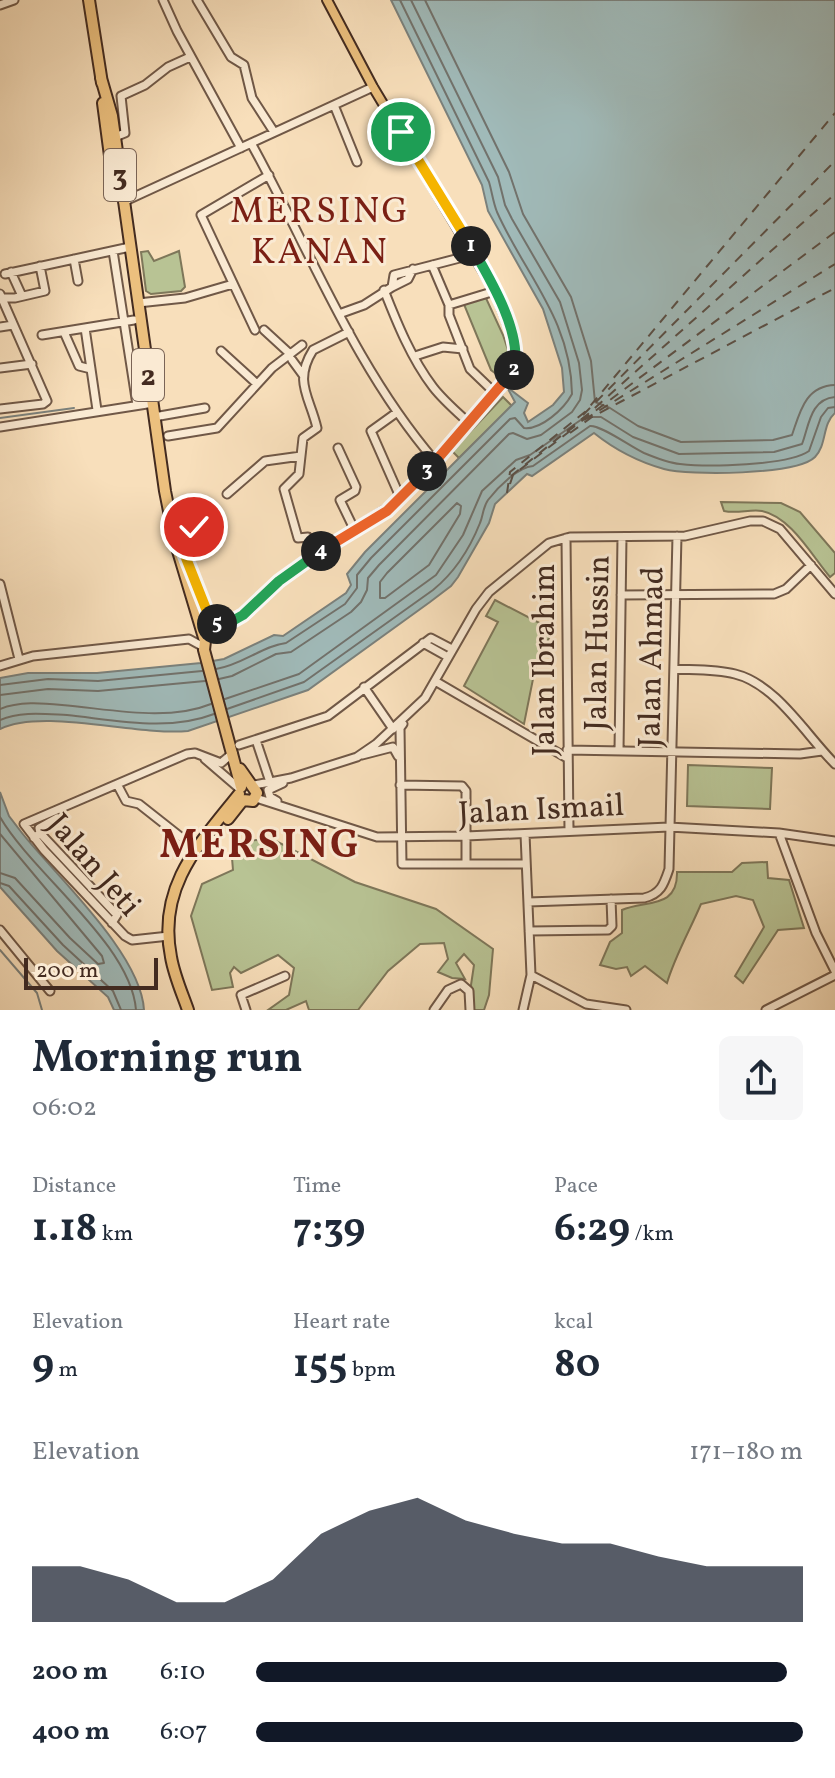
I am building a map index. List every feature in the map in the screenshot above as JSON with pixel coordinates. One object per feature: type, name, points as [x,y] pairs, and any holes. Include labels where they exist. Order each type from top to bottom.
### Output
[{"type":"highway","name":"3","points":[[89,0],[106,105],[129,321],[142,404],[157,447],[170,542],[245,790],[257,790],[256,798]]},
{"type":"highway","name":"3","points":[[106,105],[120,135],[122,249],[138,303]]},
{"type":"highway","name":"2","points":[[138,303],[165,491]]},
{"type":"highway","name":"3","points":[[165,491],[181,554],[195,632]]},
{"type":"highway","points":[[190,1010],[172,962],[169,936],[178,877],[196,849],[245,790]]},
{"type":"highway","points":[[190,1010],[174,949],[174,916],[180,888],[202,849],[245,790]]},
{"type":"main road","points":[[203,646],[217,630],[243,615],[279,581],[401,499],[496,394],[513,372],[516,360],[512,334],[495,291],[373,87],[327,0]]},
{"type":"main road","points":[[195,632],[217,630]]},
{"type":"street","points":[[1,3],[14,0]]},
{"type":"street","points":[[163,0],[190,57],[241,148]]},
{"type":"street","points":[[197,0],[231,57],[244,65],[252,98],[274,132]]},
{"type":"street","points":[[120,135],[121,96],[190,57]]},
{"type":"street","points":[[123,202],[373,87]]},
{"type":"street","points":[[106,105],[122,101]]},
{"type":"street","points":[[334,105],[357,162]]},
{"type":"street","points":[[251,143],[349,332],[396,413],[435,461]]},
{"type":"street","points":[[255,330],[201,215],[269,175]]},
{"type":"street","points":[[0,283],[8,273],[122,249]]},
{"type":"street","points":[[339,314],[364,305],[388,288],[408,279],[413,269],[475,254]]},
{"type":"street","points":[[74,259],[78,281]]},
{"type":"street","points":[[0,264],[22,296]]},
{"type":"street","points":[[432,265],[472,371],[496,394]]},
{"type":"street","points":[[0,409],[46,403],[47,398],[0,296],[22,296],[45,291],[40,266]]},
{"type":"street","points":[[138,303],[185,298],[233,284]]},
{"type":"street","points":[[388,288],[390,310],[434,389],[469,423]]},
{"type":"street","points":[[449,305],[495,291]]},
{"type":"street","points":[[42,335],[129,321]]},
{"type":"street","points":[[0,327],[13,325]]},
{"type":"street","points":[[85,328],[97,410]]},
{"type":"street","points":[[264,330],[291,357],[303,375]]},
{"type":"street","points":[[64,332],[79,366],[91,369]]},
{"type":"street","points":[[319,553],[308,537],[298,538],[284,496],[285,487],[299,474],[303,438],[317,428],[303,390],[303,375],[313,350],[349,332]]},
{"type":"street","points":[[157,447],[168,436],[217,428],[257,384],[302,345]]},
{"type":"street","points":[[415,356],[443,347],[463,349]]},
{"type":"street","points":[[221,351],[257,384]]},
{"type":"street","points":[[0,368],[32,364]]},
{"type":"street","points":[[0,427],[142,404]]},
{"type":"street","points":[[154,417],[205,408]]},
{"type":"street","points":[[396,413],[371,431],[401,499]]},
{"type":"street","points":[[156,429],[168,436]]},
{"type":"street","points":[[338,448],[356,487],[355,491],[340,500],[355,531]]},
{"type":"street","points":[[227,494],[265,461],[301,456]]},
{"type":"street","points":[[526,864],[402,864],[400,727],[425,698],[482,600],[549,543],[566,538],[703,534],[750,521],[763,521],[780,529],[835,594]]},
{"type":"street","points":[[176,532],[194,527]]},
{"type":"street","name":"Jalan Ahmad","points":[[611,899],[654,895],[661,889],[669,869],[677,536]]},
{"type":"street","name":"Jalan Hussin","points":[[619,750],[622,537]]},
{"type":"street","name":"Jalan Ibrahim","points":[[566,538],[569,830]]},
{"type":"street","points":[[549,543],[558,544],[566,553]]},
{"type":"street","points":[[181,554],[217,630]]},
{"type":"street","points":[[621,595],[777,594],[811,565]]},
{"type":"street","points":[[0,584],[3,607],[19,659]]},
{"type":"street","points":[[0,666],[33,656],[195,632]]},
{"type":"street","points":[[234,747],[328,716],[431,638],[450,653]]},
{"type":"street","points":[[423,643],[450,653]]},
{"type":"street","points":[[674,669],[732,673],[755,682],[774,696],[835,764]]},
{"type":"street","points":[[435,681],[567,754],[619,750],[800,754],[822,751]]},
{"type":"street","points":[[364,687],[393,729]]},
{"type":"street","points":[[376,744],[425,698]]},
{"type":"street","points":[[360,755],[395,733],[400,746]]},
{"type":"street","points":[[256,740],[270,782]]},
{"type":"street","name":"Jalan Jeti","points":[[169,936],[132,940],[112,923],[24,824],[187,754],[199,754],[221,763],[234,747]]},
{"type":"street","points":[[199,754],[245,790],[360,755],[395,748],[400,765]]},
{"type":"street","points":[[291,778],[271,788],[269,795],[304,814]]},
{"type":"street","points":[[117,784],[126,801],[139,804],[196,849]]},
{"type":"street","points":[[400,785],[462,786],[466,791],[466,864]]},
{"type":"street","name":"Jalan Ismail","points":[[256,798],[370,836],[466,836],[669,827],[779,833],[835,841]]},
{"type":"street","points":[[37,836],[38,829],[57,818]]},
{"type":"street","points":[[766,1010],[835,973],[816,933],[779,833]]},
{"type":"street","points":[[523,1010],[531,975],[525,834]]},
{"type":"street","points":[[528,902],[611,899],[612,926],[608,930],[529,931]]},
{"type":"street","points":[[0,930],[50,991]]},
{"type":"street","points":[[531,975],[586,1004],[626,1010]]},
{"type":"street","points":[[246,1010],[241,995],[285,976]]},
{"type":"street","points":[[434,1010],[448,990],[461,984],[469,991],[470,1010]]},
{"type":"green space","points":[[148,251],[154,261],[179,251],[185,287],[181,291],[151,294],[146,291],[141,252]]},
{"type":"green space","points":[[485,296],[509,353],[508,365],[495,373],[491,370],[463,302]]},
{"type":"green space","points":[[503,397],[512,406],[459,458],[452,451]]},
{"type":"green space","points":[[721,502],[781,503],[800,512],[835,553],[835,573],[830,577],[792,529],[773,515],[762,511],[724,511]]},
{"type":"green space","points":[[495,600],[553,630],[536,664],[524,724],[464,686],[498,622],[486,616]]},
{"type":"green space","points":[[688,765],[772,768],[770,809],[687,806]]},
{"type":"green space","points":[[251,840],[276,841],[355,882],[436,909],[493,949],[489,995],[484,1010],[474,1010],[471,985],[474,965],[464,954],[456,963],[465,979],[438,972],[448,959],[444,943],[420,944],[388,971],[358,1010],[309,1010],[306,1001],[286,1010],[268,1010],[289,995],[294,968],[278,955],[241,973],[234,967],[230,973],[233,987],[212,990],[191,916],[202,884],[233,870],[232,858]]},
{"type":"green space","points":[[767,862],[768,878],[789,880],[804,928],[778,930],[743,983],[735,976],[764,927],[753,900],[736,896],[701,904],[667,983],[645,966],[631,976],[627,967],[616,969],[600,965],[610,942],[622,933],[622,910],[666,898],[676,884],[677,872],[732,872],[742,863]]},
{"type":"water","points":[[391,0],[835,0],[835,413],[828,423],[819,452],[804,463],[766,471],[677,471],[636,459],[594,433],[532,476],[527,474],[495,504],[489,523],[451,586],[308,690],[188,731],[41,721],[0,729],[0,678],[28,673],[97,673],[201,663],[224,659],[274,635],[283,636],[346,593],[351,585],[347,574],[365,552],[515,402],[507,387],[528,403],[524,413],[528,422],[553,405],[564,392],[562,368],[543,309],[488,211],[482,185]]},
{"type":"water","points":[[0,792],[9,816],[95,917],[129,965],[144,1010],[114,1010],[108,997],[57,951],[0,887]]},
{"type":"waterway","points":[[0,418],[74,408]]},
{"type":"waterway","points":[[0,950],[37,993],[42,1010]]},
{"type":"ferry route","points":[[507,493],[510,472],[586,411],[835,113]]},
{"type":"ferry route","points":[[583,415],[835,161]]},
{"type":"ferry route","points":[[511,476],[588,414],[835,194]]},
{"type":"ferry route","points":[[567,432],[835,232]]},
{"type":"ferry route","points":[[584,420],[835,264]]},
{"type":"ferry route","points":[[570,433],[592,417],[835,288]]},
{"type":"ferry route","points":[[510,484],[513,475],[570,431]]},
{"type":"district","name":"MERSING KANAN","points":[[320,230]]},
{"type":"district","name":"MERSING","points":[[260,843]]},
{"type":"route","points":[[194,527],[179,531],[184,553],[210,619],[220,628],[243,615],[296,567],[387,511],[414,485],[513,372],[516,365],[514,342],[495,291],[401,132]]}]
